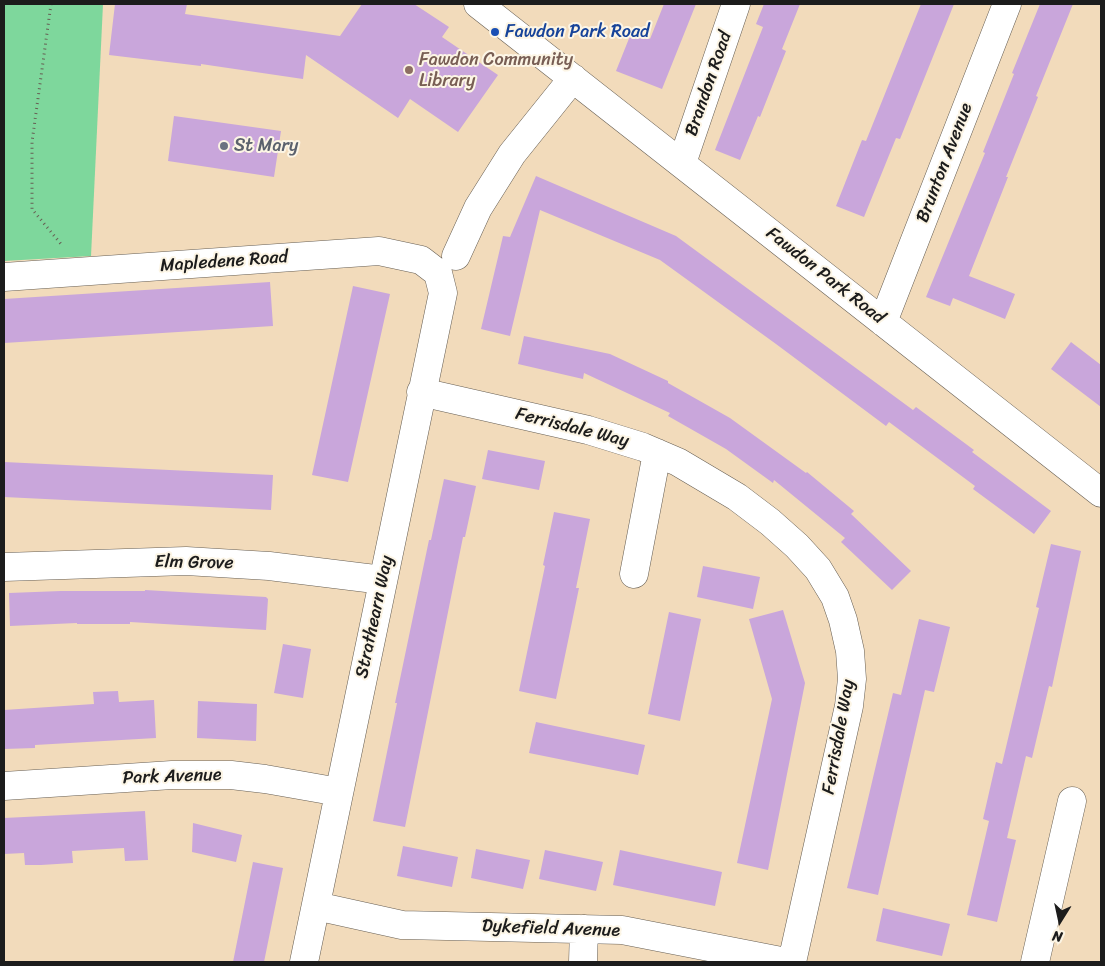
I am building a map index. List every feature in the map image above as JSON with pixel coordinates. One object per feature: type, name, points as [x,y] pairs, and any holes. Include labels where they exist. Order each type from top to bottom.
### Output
[{"type":"street","name":"Brandon Road","points":[[682,163],[736,4]]},
{"type":"street","name":"Brunton Avenue","points":[[883,322],[1006,4]]},
{"type":"street","name":"Fawdon Park Road","points":[[489,7],[573,78],[1101,493]]},
{"type":"street","points":[[447,264],[478,208],[512,154],[573,78]]},
{"type":"street","name":"Mapledene Road","points":[[4,277],[379,251],[447,264]]},
{"type":"street","name":"Strathearn Way","points":[[304,962],[447,264]]},
{"type":"street","name":"Ferrisdale Way","points":[[421,392],[588,430],[643,447],[678,462],[736,497],[770,522],[797,546],[818,569],[835,597],[844,620],[850,651],[852,679],[849,706],[792,962]]},
{"type":"street","points":[[634,574],[657,453]]},
{"type":"street","name":"Elm Grove","points":[[4,567],[186,561],[269,566],[383,580]]},
{"type":"street","name":"Park Avenue","points":[[4,786],[172,775],[231,776],[266,779],[339,792]]},
{"type":"street","points":[[1035,962],[1072,801]]},
{"type":"street","name":"Dykefield Avenue","points":[[316,906],[402,925],[622,930],[786,962]]},
{"type":"street","points":[[583,962],[584,929]]},
{"type":"path","points":[[51,4],[32,142],[32,209],[83,272]]},
{"type":"green space","points":[[4,4],[103,4],[91,256],[4,261]]},
{"type":"building","points":[[115,4],[187,4],[185,14],[340,36],[362,4],[414,4],[449,27],[442,37],[498,75],[458,132],[410,99],[398,118],[306,55],[303,79],[201,64],[201,66],[109,55]]},
{"type":"building","points":[[664,4],[696,4],[662,89],[616,71],[632,31],[650,39]]},
{"type":"building","points":[[764,4],[800,4],[782,49],[786,51],[760,117],[758,116],[740,160],[715,150],[763,27],[756,24]]},
{"type":"building","points":[[921,4],[954,4],[900,139],[896,138],[864,217],[836,206],[862,140],[866,141]]},
{"type":"building","points":[[1040,4],[1073,4],[1036,96],[1038,97],[969,276],[1015,294],[1005,319],[953,298],[950,306],[926,297],[985,153],[983,152],[1014,74],[1012,73]]},
{"type":"building","name":"St Mary","points":[[174,116],[281,131],[274,177],[168,161]]},
{"type":"building","points":[[536,176],[676,236],[913,410],[916,407],[1051,511],[1034,534],[973,489],[975,486],[889,422],[886,426],[660,260],[540,210],[510,336],[481,329],[503,236],[510,237]]},
{"type":"building","points":[[270,282],[273,326],[4,343],[4,299]]},
{"type":"building","points":[[353,286],[390,294],[348,482],[312,475]]},
{"type":"building","points":[[524,336],[610,354],[668,381],[668,383],[730,418],[807,472],[854,511],[851,514],[911,571],[892,590],[841,542],[845,538],[774,480],[773,483],[726,449],[668,416],[670,413],[584,373],[583,379],[518,364]]},
{"type":"building","points":[[1071,342],[1101,365],[1101,407],[1051,369]]},
{"type":"building","points":[[488,450],[545,461],[539,490],[482,479]]},
{"type":"building","points":[[4,462],[273,475],[271,510],[4,497]]},
{"type":"building","points":[[444,479],[476,486],[465,537],[463,537],[405,827],[373,821],[397,703],[395,703],[429,540],[431,540]]},
{"type":"building","points":[[554,512],[590,519],[576,588],[579,588],[556,699],[519,691],[545,566],[543,565]]},
{"type":"building","points":[[1051,544],[1081,551],[1052,687],[1049,686],[1032,758],[1026,756],[1007,838],[1016,840],[997,922],[967,915],[989,821],[983,819],[996,762],[1002,764],[1039,608],[1036,607]]},
{"type":"building","points":[[703,566],[760,577],[753,609],[697,597]]},
{"type":"building","points":[[145,590],[266,597],[268,599],[266,630],[130,622],[130,624],[77,623],[10,626],[9,593]]},
{"type":"building","points":[[783,610],[805,683],[768,870],[737,863],[772,699],[749,619]]},
{"type":"building","points":[[669,612],[701,619],[680,721],[648,714]]},
{"type":"building","points":[[919,619],[950,627],[934,692],[925,690],[878,895],[847,888],[893,693],[901,695]]},
{"type":"building","points":[[283,644],[311,649],[303,698],[274,693]]},
{"type":"building","points":[[118,691],[119,702],[154,700],[156,738],[35,745],[35,748],[4,749],[4,710],[94,704],[93,692]]},
{"type":"building","points":[[198,701],[257,704],[256,741],[197,738]]},
{"type":"building","points":[[536,722],[645,745],[638,775],[529,753]]},
{"type":"building","points":[[145,811],[148,860],[125,861],[124,848],[72,851],[73,863],[41,865],[25,865],[24,853],[4,854],[4,818]]},
{"type":"building","points":[[193,823],[242,835],[236,862],[192,852]]},
{"type":"building","points":[[403,846],[458,857],[452,887],[397,876]]},
{"type":"building","points":[[476,849],[530,860],[523,889],[471,878]]},
{"type":"building","points":[[545,850],[603,862],[596,891],[539,879]]},
{"type":"building","points":[[620,850],[722,872],[715,906],[613,885]]},
{"type":"building","points":[[253,862],[283,868],[264,962],[233,962]]},
{"type":"building","points":[[883,908],[950,924],[942,956],[876,941]]},
{"type":"place","name":"Fawdon Park Road","points":[[495,32]]},
{"type":"place","name":"Fawdon Community Library","points":[[409,70]]},
{"type":"place","name":"St Mary","points":[[224,146]]}]
